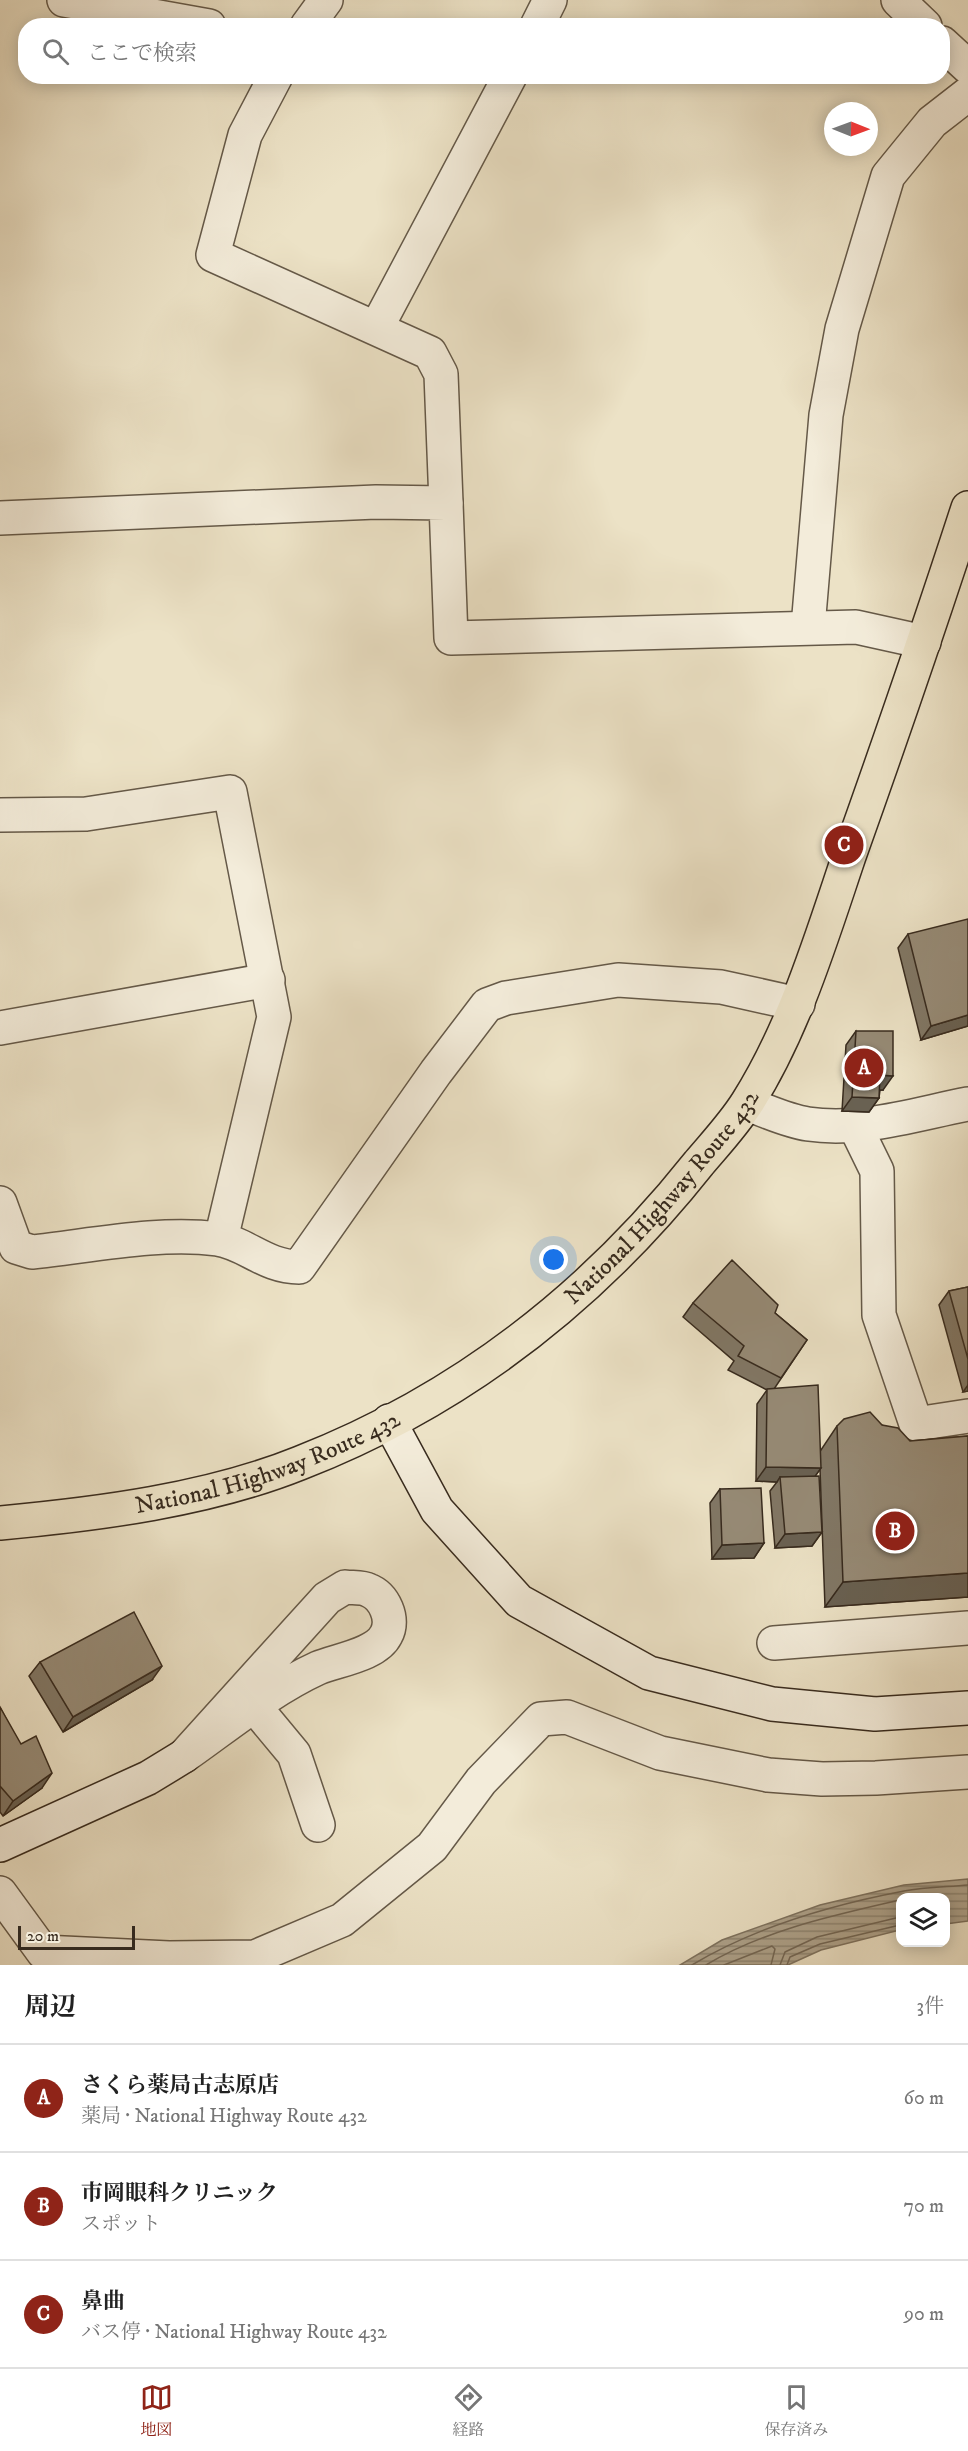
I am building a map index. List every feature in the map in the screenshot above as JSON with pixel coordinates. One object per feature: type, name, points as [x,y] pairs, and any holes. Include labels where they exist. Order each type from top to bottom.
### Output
[{"type":"highway","name":"National Highway Route 432","points":[[0,1523],[98,1514],[218,1488],[299,1464],[447,1390],[542,1326],[615,1259],[673,1197],[747,1104],[798,1004],[924,642],[968,508]]},
{"type":"street","points":[[64,0],[164,18]]},
{"type":"street","points":[[313,18],[326,0]]},
{"type":"street","points":[[541,18],[550,0]]},
{"type":"street","points":[[898,0],[917,18]]},
{"type":"street","points":[[950,50],[968,67]]},
{"type":"street","points":[[272,84],[245,135],[213,255],[377,327],[430,353],[441,374],[451,638],[856,627],[924,642]]},
{"type":"street","points":[[377,327],[506,84]]},
{"type":"street","points":[[808,627],[826,416],[842,329],[888,176],[932,122],[968,94]]},
{"type":"street","points":[[0,518],[375,502],[446,503]]},
{"type":"street","points":[[0,815],[86,814],[230,792],[268,980],[273,1017],[220,1239]]},
{"type":"street","points":[[0,1028],[268,980]]},
{"type":"street","points":[[0,1203],[16,1247],[32,1252],[188,1236],[220,1239],[281,1267],[299,1267],[436,1072],[487,1005],[506,998],[618,980],[721,987],[798,1004]]},
{"type":"street","points":[[747,1104],[805,1124],[855,1126],[968,1104]]},
{"type":"street","points":[[855,1126],[877,1171],[879,1315],[916,1424],[968,1416]]},
{"type":"street","points":[[389,1421],[437,1510],[519,1601],[649,1673],[772,1704],[875,1714],[968,1708]]},
{"type":"street","points":[[0,1845],[148,1778],[184,1756],[297,1677],[337,1660],[372,1649],[386,1636],[390,1618],[382,1601],[368,1589],[345,1587],[327,1598],[184,1756]]},
{"type":"street","points":[[774,1643],[968,1628]]},
{"type":"street","points":[[255,1707],[294,1754],[318,1825]]},
{"type":"street","points":[[0,1893],[43,1952],[169,1958],[255,1958],[342,1920],[432,1847],[481,1781],[541,1719],[567,1717],[660,1753],[768,1774],[822,1779],[968,1772]]},
{"type":"water","points":[[968,1879],[968,1921],[950,1923],[950,1893],[896,1893],[896,1931],[821,1950],[788,1965],[680,1965],[722,1940],[820,1905],[904,1885]]},
{"type":"building","points":[[968,919],[968,1015],[931,1026],[908,934]]},
{"type":"building","points":[[856,1031],[893,1031],[893,1076],[880,1075],[879,1098],[852,1097]]},
{"type":"building","points":[[732,1260],[778,1305],[775,1313],[807,1340],[781,1378],[738,1356],[744,1346],[693,1303]]},
{"type":"building","points":[[968,1287],[968,1359],[949,1291]]},
{"type":"building","points":[[818,1385],[821,1468],[766,1467],[767,1389]]},
{"type":"building","points":[[870,1412],[882,1425],[898,1428],[910,1441],[968,1436],[968,1573],[843,1582],[837,1426],[844,1419]]},
{"type":"building","points":[[819,1476],[822,1532],[785,1534],[780,1477]]},
{"type":"building","points":[[761,1488],[764,1543],[722,1545],[720,1489]]},
{"type":"building","points":[[134,1612],[162,1666],[73,1717],[40,1662]]},
{"type":"building","points":[[0,1707],[21,1744],[36,1736],[52,1773],[13,1801],[0,1786]]},
{"type":"place","name":"鼻曲","points":[[844,845]]},
{"type":"place","name":"さくら薬局古志原店","points":[[864,1068]]},
{"type":"place","name":"市岡眼科クリニック","points":[[895,1531]]}]
